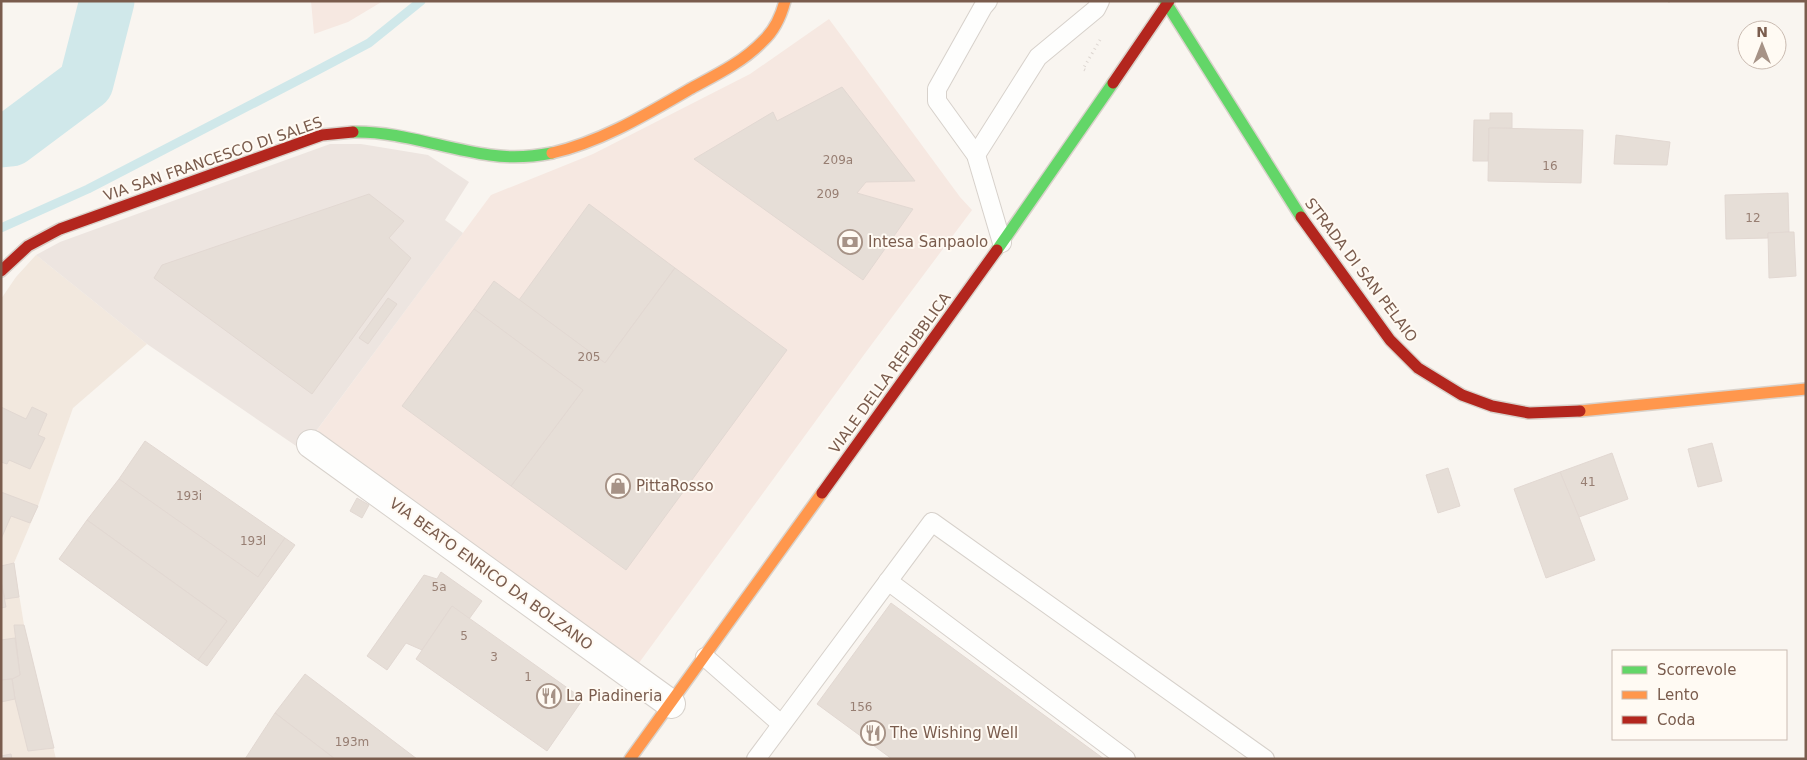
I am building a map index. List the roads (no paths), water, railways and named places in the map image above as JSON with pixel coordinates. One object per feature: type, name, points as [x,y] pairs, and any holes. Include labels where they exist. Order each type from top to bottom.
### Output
[{"type":"street","name":"VIA SAN FRANCESCO DI SALES","points":[[1,271],[28,246],[60,230],[322,135],[336,132],[353,132],[391,136],[496,156],[545,154],[571,147],[632,122],[736,63],[757,47],[774,28],[781,17],[785,1]]},
{"type":"street","name":"VIALE DELLA REPUBBLICA","points":[[630,759],[1002,243],[1167,2]]},
{"type":"street","name":"STRADA DI SAN PELAIO","points":[[1167,2],[1312,234],[1390,340],[1418,368],[1462,395],[1492,406],[1529,413],[1626,408],[1806,389]]},
{"type":"street","name":"VIA BEATO ENRICO DA BOLZANO","points":[[311,444],[671,704]]},
{"type":"lane","points":[[988,1],[937,89],[937,101],[976,155],[1002,243]]},
{"type":"lane","points":[[976,155],[1038,57],[1096,9],[1100,1]]},
{"type":"lane","points":[[756,759],[932,522],[1265,759]]},
{"type":"lane","points":[[888,581],[1126,759]]},
{"type":"lane","points":[[705,656],[781,724]]},
{"type":"waterway","points":[[1,140],[11,139],[86,83],[107,1]]},
{"type":"waterway","points":[[1,228],[88,189],[369,43],[421,1]]},
{"type":"place","name":"Intesa Sanpaolo","points":[[850,242]]},
{"type":"place","name":"PittaRosso","points":[[618,486]]},
{"type":"place","name":"La Piadineria","points":[[549,696]]},
{"type":"place","name":"The Wishing Well","points":[[873,733]]}]
